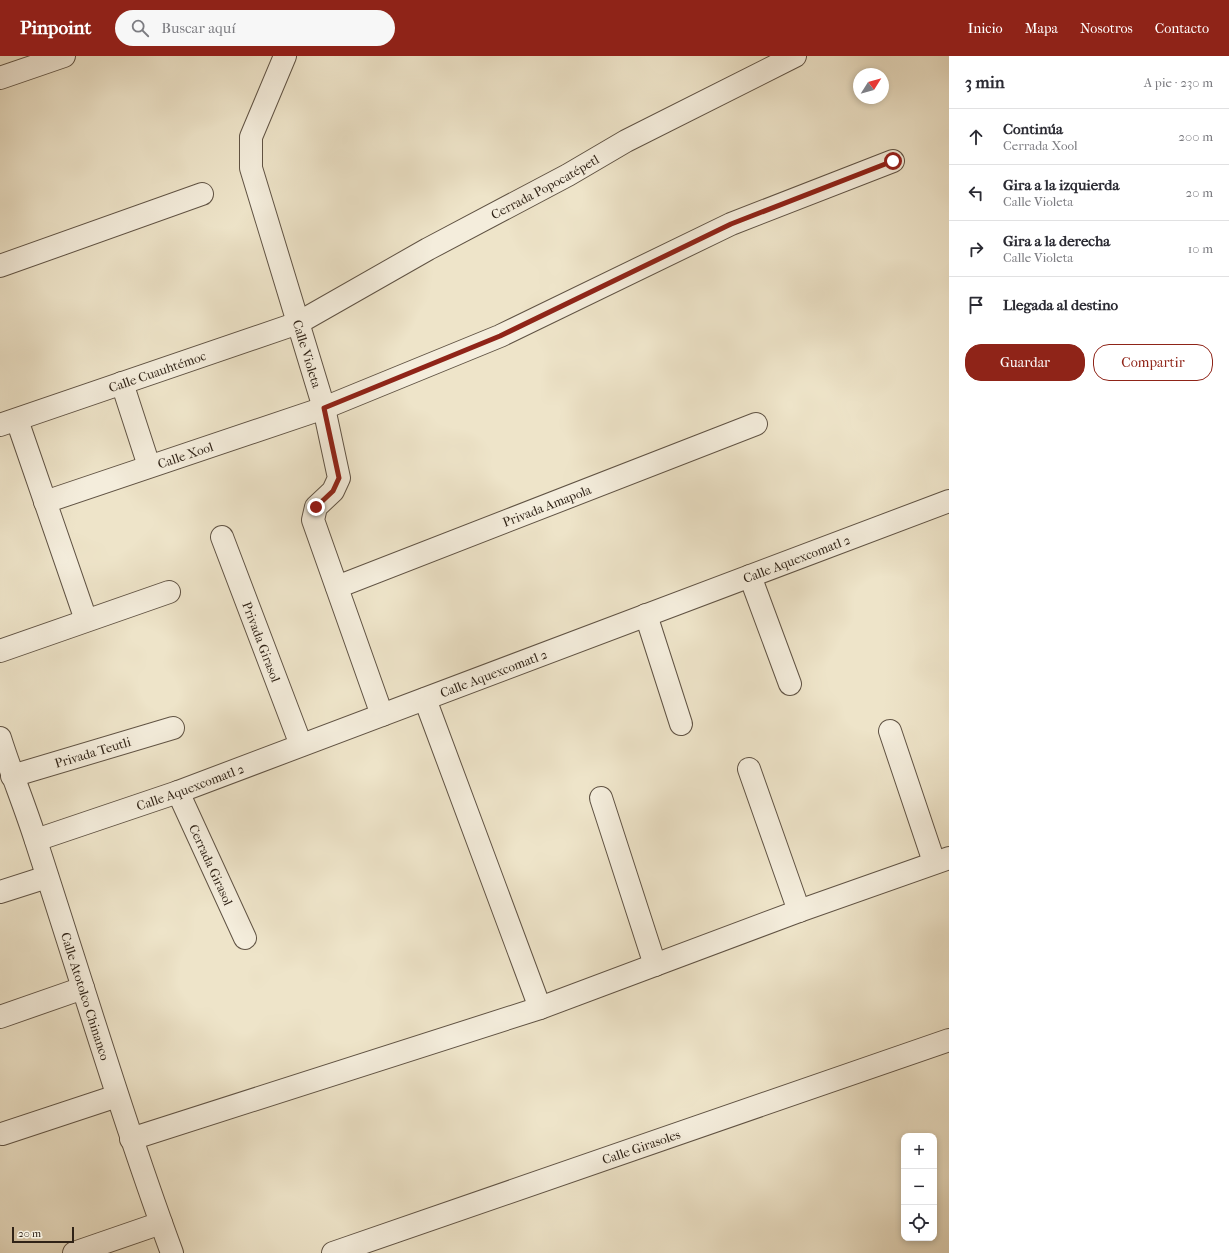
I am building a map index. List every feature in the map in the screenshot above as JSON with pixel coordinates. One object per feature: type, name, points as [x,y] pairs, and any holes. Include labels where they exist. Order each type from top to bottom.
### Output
[{"type":"street","points":[[0,78],[64,56]]},
{"type":"street","name":"Calle Violeta","points":[[285,56],[251,137],[251,168],[324,408],[339,478],[333,491],[316,507],[313,520],[382,715]]},
{"type":"street","name":"Cerrada Popocatépetl","points":[[298,323],[428,249],[568,175],[644,131],[795,56]]},
{"type":"street","name":"Calle Xool","points":[[45,502],[324,408],[500,336],[731,224],[893,161]]},
{"type":"street","points":[[0,266],[202,194]]},
{"type":"street","name":"Calle Cuauhtémoc","points":[[8,422],[298,323]]},
{"type":"street","points":[[122,383],[149,466]]},
{"type":"street","points":[[8,422],[45,502],[86,620]]},
{"type":"street","name":"Privada Amapola","points":[[337,587],[756,424]]},
{"type":"street","name":"Calle Aquexcomatl 2","points":[[36,840],[178,792],[949,501]]},
{"type":"street","name":"Privada Girasol","points":[[222,537],[301,745]]},
{"type":"street","points":[[750,576],[790,684]]},
{"type":"street","points":[[0,651],[169,592]]},
{"type":"street","points":[[646,615],[681,724]]},
{"type":"street","points":[[425,699],[540,1008]]},
{"type":"street","name":"Privada Teutli","points":[[12,776],[173,728]]},
{"type":"street","points":[[131,1139],[540,1008],[799,911],[941,860],[890,731]]},
{"type":"street","name":"Calle Atotolco Chinanco","points":[[0,738],[12,776],[36,840],[131,1139],[172,1253]]},
{"type":"street","points":[[749,770],[799,911]]},
{"type":"street","name":"Cerrada Girasol","points":[[178,792],[245,938]]},
{"type":"street","points":[[601,798],[655,965]]},
{"type":"street","points":[[0,892],[47,877]]},
{"type":"street","points":[[0,1017],[83,988]]},
{"type":"street","name":"Calle Girasoles","points":[[333,1253],[949,1040]]},
{"type":"street","points":[[2,1134],[117,1096]]},
{"type":"street","points":[[74,1253],[161,1223]]},
{"type":"route","points":[[316,507],[333,491],[339,478],[324,408],[500,336],[731,224],[893,161]]}]
